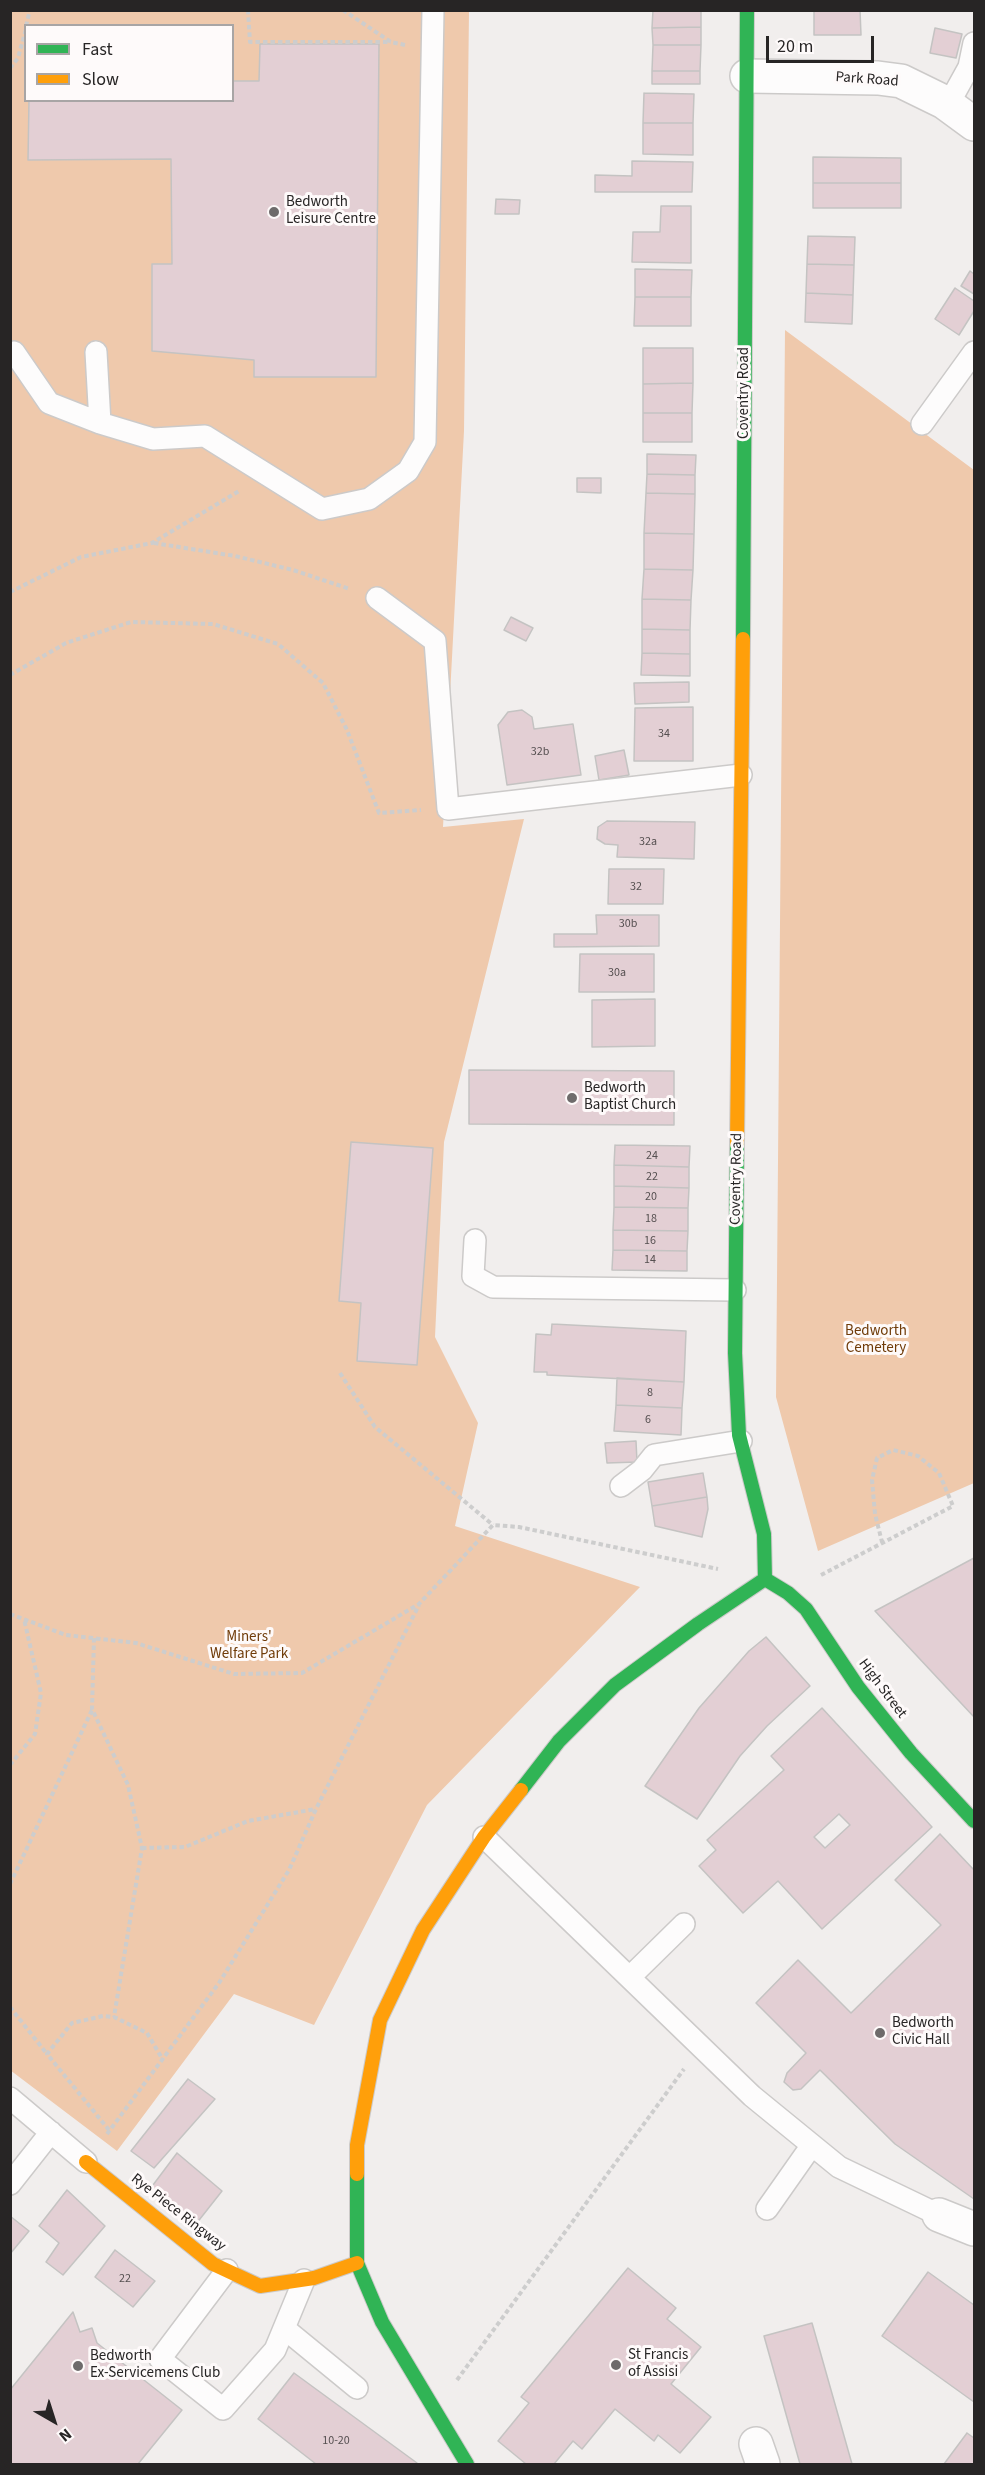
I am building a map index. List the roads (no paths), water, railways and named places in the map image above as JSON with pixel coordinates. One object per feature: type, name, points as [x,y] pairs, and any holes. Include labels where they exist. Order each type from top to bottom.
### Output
[{"type":"main road","name":"Coventry Road","points":[[747,10],[735,1290],[736,1401],[741,1441],[764,1534],[765,1579]]},
{"type":"main road","name":"High Street","points":[[765,1579],[788,1593],[806,1609],[858,1687],[911,1753],[975,1821]]},
{"type":"main road","points":[[467,2464],[382,2322],[357,2263],[357,2145],[380,2020],[423,1930],[484,1838],[558,1741],[615,1685],[698,1624],[765,1579]]},
{"type":"main road","name":"Rye Piece Ringway","points":[[87,2163],[213,2264],[260,2286],[304,2280],[357,2263]]},
{"type":"street","name":"Park Road","points":[[747,76],[878,78],[901,81],[948,105],[975,124]]},
{"type":"street","points":[[939,2215],[975,2229]]},
{"type":"lane","points":[[14,352],[49,403],[100,423],[153,439],[205,436],[322,509],[369,499],[408,471],[424,442],[433,10]]},
{"type":"lane","points":[[948,105],[969,67],[975,43]]},
{"type":"lane","points":[[96,352],[100,423]]},
{"type":"lane","points":[[922,424],[975,352]]},
{"type":"lane","points":[[377,598],[435,641],[448,808],[741,775]]},
{"type":"lane","points":[[475,1240],[473,1276],[493,1287],[735,1290]]},
{"type":"lane","points":[[621,1486],[642,1470],[654,1455],[741,1441]]},
{"type":"lane","points":[[484,1838],[752,2096],[839,2167],[939,2215]]},
{"type":"lane","points":[[630,1977],[684,1924]]},
{"type":"lane","points":[[10,2097],[87,2163]]},
{"type":"lane","points":[[10,2184],[51,2132]]},
{"type":"lane","points":[[767,2209],[812,2145]]},
{"type":"lane","points":[[227,2270],[160,2359],[223,2409],[275,2350],[304,2280]]},
{"type":"lane","points":[[285,2330],[357,2388]]},
{"type":"place","name":"Bedworth Leisure Centre","points":[[274,212]]},
{"type":"place","name":"Bedworth Baptist Church","points":[[572,1098]]},
{"type":"place","name":"Bedworth Civic Hall","points":[[880,2033]]},
{"type":"place","name":"St Francis of Assisi","points":[[616,2365]]},
{"type":"place","name":"Bedworth Ex-Servicemens Club","points":[[78,2366]]},
{"type":"park label","name":"Bedworth Cemetery","points":[[876,1340]]},
{"type":"park label","name":"Miners' Welfare Park","points":[[249,1646]]}]
